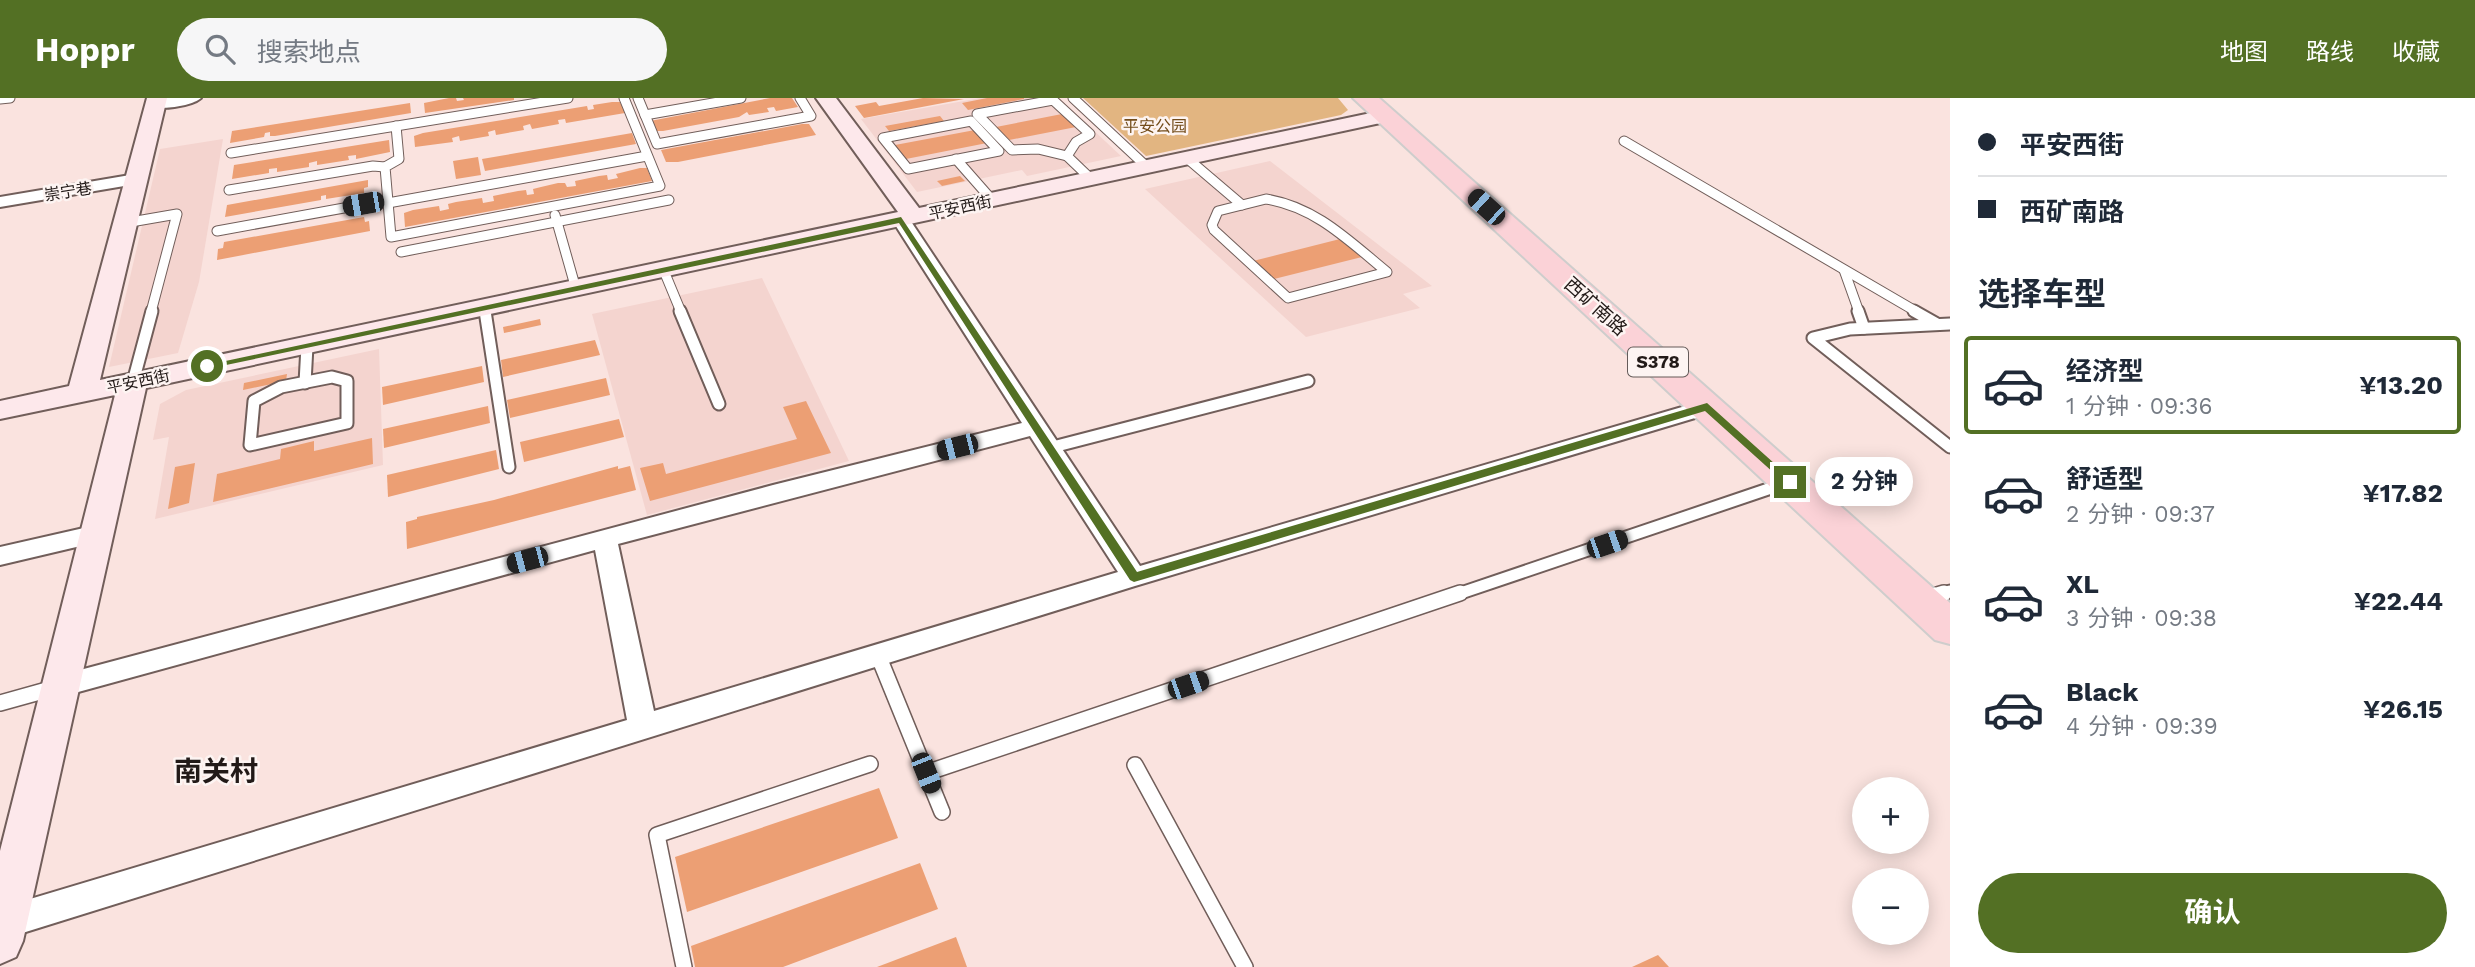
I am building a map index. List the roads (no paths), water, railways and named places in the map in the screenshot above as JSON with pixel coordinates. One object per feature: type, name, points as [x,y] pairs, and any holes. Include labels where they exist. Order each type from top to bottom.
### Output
[{"type":"main road","name":"西矿南路","points":[[1375,107],[1790,482],[1935,596],[1950,628]]},
{"type":"street","points":[[82,393],[156,101],[194,98]]},
{"type":"street","points":[[826,98],[908,218],[1043,437],[1134,577]]},
{"type":"street","name":"平安西街","points":[[0,410],[1188,159],[1375,107]]},
{"type":"street","name":"崇宁巷","points":[[0,202],[136,179]]},
{"type":"street","points":[[1,929],[133,382]]},
{"type":"street","points":[[1,929],[878,655],[1707,407]]},
{"type":"street","points":[[60,686],[605,539],[1043,437]]},
{"type":"street","points":[[0,556],[97,534]]},
{"type":"street","points":[[605,539],[643,727]]},
{"type":"lane","points":[[0,99],[10,98]]},
{"type":"lane","points":[[231,153],[568,98]]},
{"type":"lane","points":[[385,167],[391,237],[660,186],[624,98]]},
{"type":"lane","points":[[638,98],[657,144],[811,116],[800,98]]},
{"type":"lane","points":[[644,112],[709,98]]},
{"type":"lane","points":[[644,112],[741,98]]},
{"type":"lane","points":[[1073,98],[1147,167]]},
{"type":"lane","points":[[1066,156],[1071,146],[1090,134],[1053,100],[977,114],[1012,150],[1038,149],[1066,156],[1091,179]]},
{"type":"lane","points":[[971,121],[999,151],[956,159],[908,169],[883,138],[971,121]]},
{"type":"lane","points":[[229,190],[373,166],[385,167],[399,159],[396,126]]},
{"type":"lane","points":[[1624,141],[1937,324]]},
{"type":"lane","points":[[217,231],[647,156]]},
{"type":"lane","points":[[956,159],[992,200]]},
{"type":"lane","points":[[1188,159],[1242,205]]},
{"type":"lane","points":[[401,252],[669,200]]},
{"type":"lane","points":[[1266,200],[1303,207],[1387,272],[1288,298],[1214,230],[1212,220],[1218,211],[1242,205],[1266,200]]},
{"type":"lane","points":[[552,206],[576,289]]},
{"type":"lane","points":[[125,223],[177,215],[133,382]]},
{"type":"lane","points":[[1844,270],[1864,328]]},
{"type":"lane","points":[[664,271],[719,404]]},
{"type":"lane","points":[[485,308],[509,467]]},
{"type":"lane","points":[[1950,324],[1850,329],[1813,338],[1950,447]]},
{"type":"lane","points":[[304,383],[307,345]]},
{"type":"lane","points":[[332,377],[347,381],[346,423],[250,445],[254,401],[272,390],[304,383],[332,377]]},
{"type":"lane","points":[[1043,437],[1308,381]]},
{"type":"lane","points":[[926,773],[1790,482]]},
{"type":"lane","points":[[878,655],[942,812]]},
{"type":"lane","points":[[0,703],[60,686]]},
{"type":"lane","points":[[684,967],[657,835],[870,764]]},
{"type":"lane","points":[[1135,765],[1245,967]]},
{"type":"district","name":"南关村","points":[[216,771]]},
{"type":"park label","name":"平安公园","points":[[1155,126]]}]
